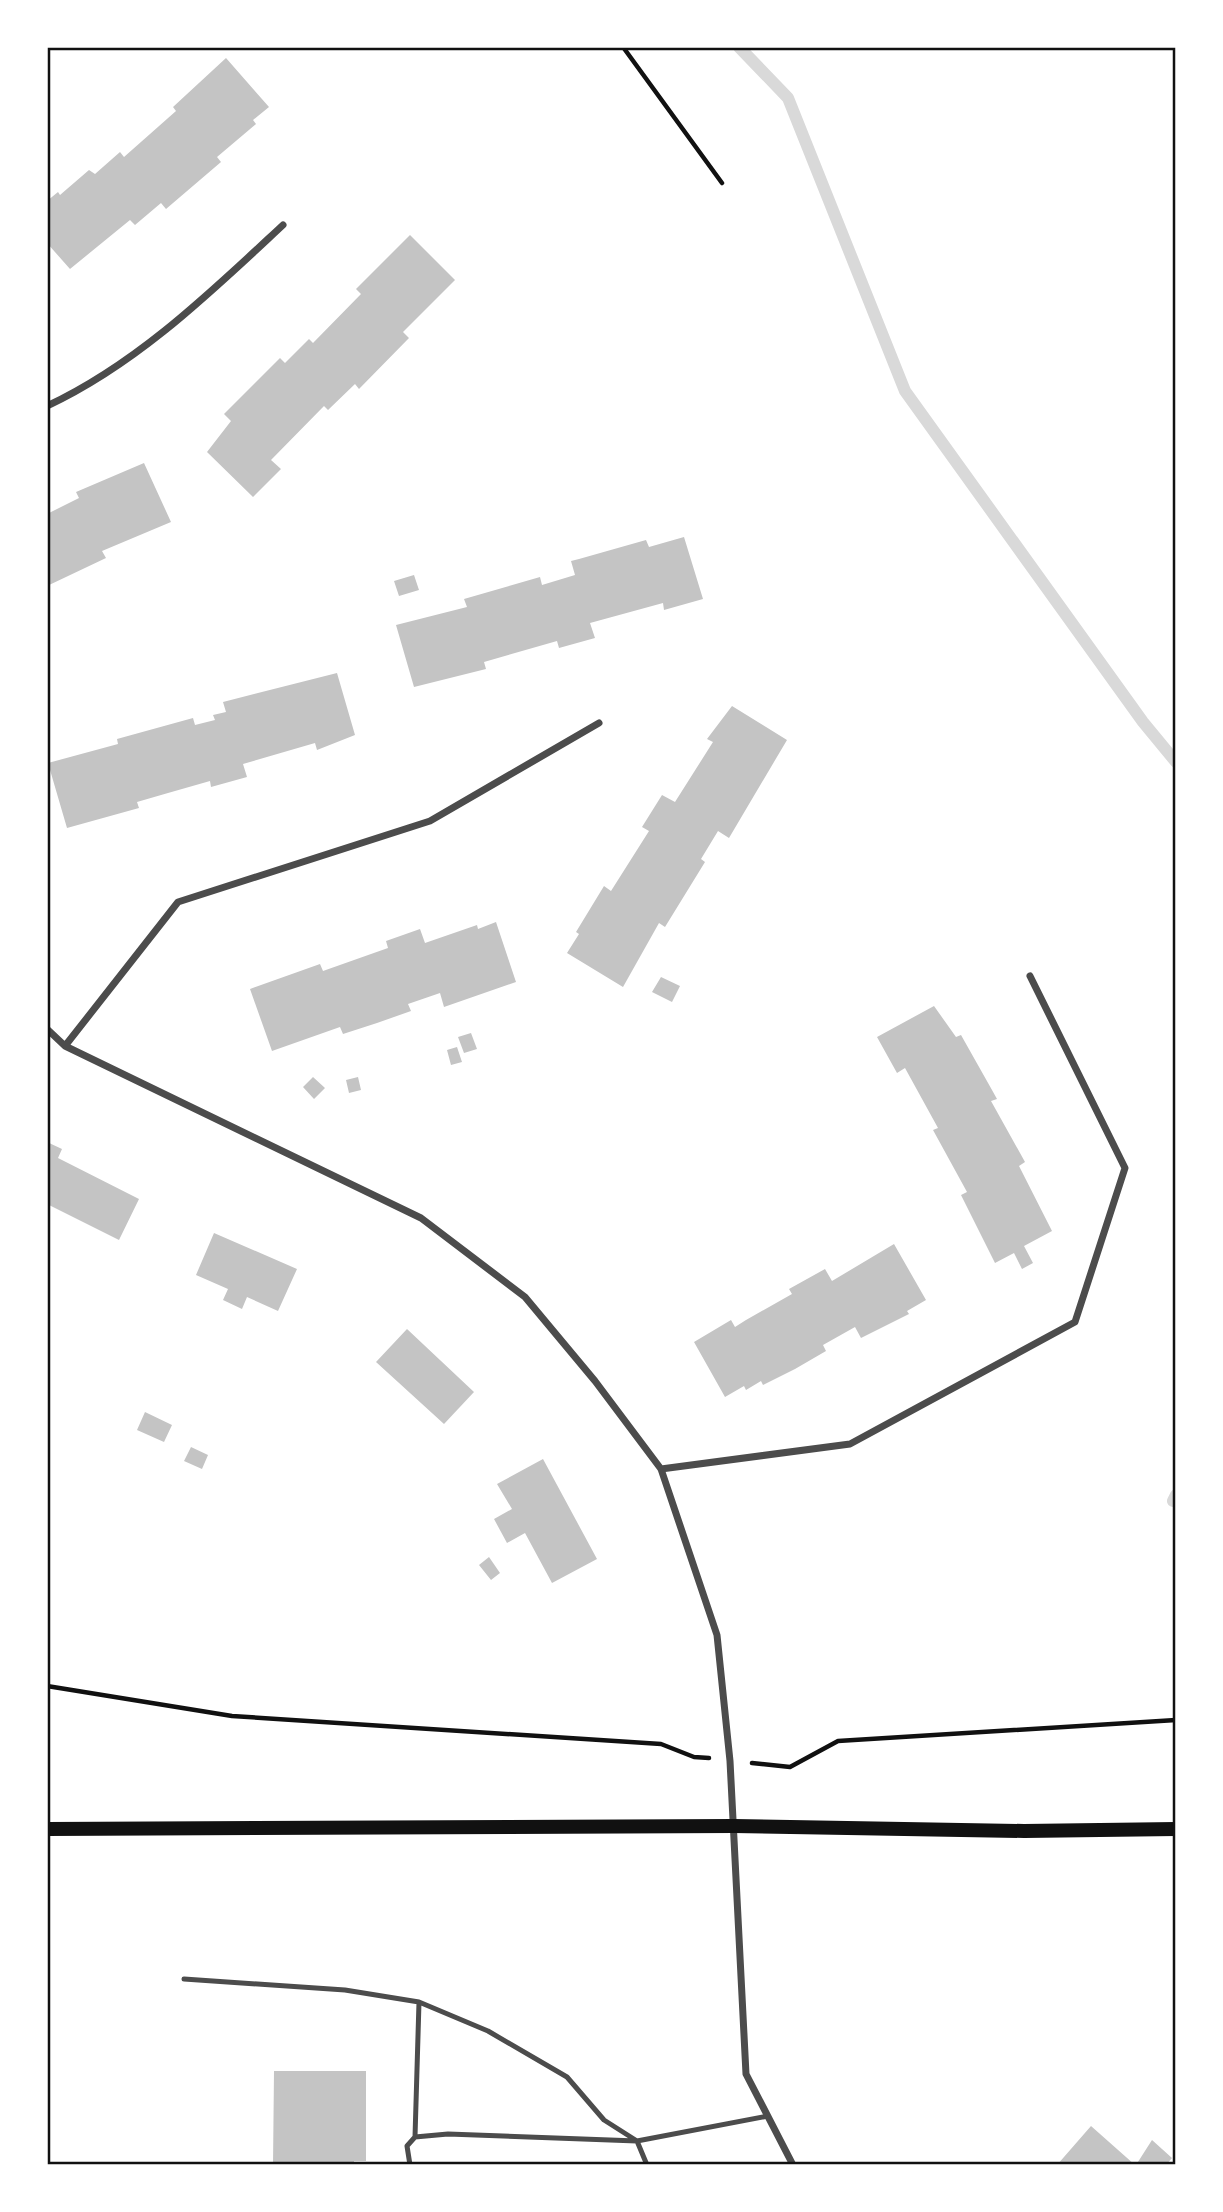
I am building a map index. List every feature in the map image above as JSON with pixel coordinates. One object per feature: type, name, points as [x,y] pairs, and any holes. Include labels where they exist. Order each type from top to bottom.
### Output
[{"type":"main road","points":[[47,1829],[734,1826],[1024,1831],[1176,1829]]},
{"type":"street","points":[[47,407],[82,390],[192,310],[283,225]]},
{"type":"street","points":[[65,1046],[178,902],[430,821],[599,723]]},
{"type":"street","points":[[661,1469],[850,1444],[1075,1322],[1125,1168],[1030,976]]},
{"type":"street","points":[[47,1029],[65,1046],[421,1218],[525,1297],[595,1381],[661,1469],[717,1635],[734,1826],[746,2074],[793,2165]]},
{"type":"lane","points":[[184,1979],[345,1990],[419,2002],[488,2031],[567,2077],[604,2120],[637,2141],[647,2165]]},
{"type":"lane","points":[[410,2165],[407,2147],[415,2137],[419,2002]]},
{"type":"lane","points":[[415,2137],[448,2134],[637,2141],[768,2116]]},
{"type":"path","points":[[623,47],[722,183]]},
{"type":"path","points":[[47,1686],[232,1716],[661,1744],[694,1757]]},
{"type":"path","points":[[790,1767],[838,1741],[1176,1720]]},
{"type":"building","points":[[226,58],[269,107],[253,120],[256,124],[217,157],[221,162],[166,209],[161,203],[135,225],[130,220],[70,269],[47,243],[47,201],[58,192],[60,195],[89,170],[95,174],[120,152],[124,157],[176,111],[173,107]]},
{"type":"building","points":[[410,235],[455,280],[403,332],[409,338],[359,389],[355,384],[328,410],[324,406],[271,460],[281,469],[253,497],[207,452],[231,421],[224,414],[280,358],[285,363],[309,339],[313,343],[361,294],[356,289]]},
{"type":"building","points":[[144,463],[171,522],[102,551],[106,558],[47,586],[47,514],[79,498],[76,492]]},
{"type":"building","points":[[684,537],[703,599],[664,610],[663,603],[590,623],[595,638],[559,648],[557,641],[484,662],[486,669],[414,687],[396,625],[467,607],[464,599],[540,577],[542,585],[575,575],[571,561],[646,540],[649,547]]},
{"type":"building","points":[[414,575],[419,590],[399,596],[394,581]]},
{"type":"building","points":[[337,673],[355,735],[317,750],[315,743],[243,764],[247,777],[211,787],[210,781],[137,802],[139,808],[67,828],[48,763],[118,744],[117,739],[193,718],[195,725],[215,720],[213,715],[226,712],[223,702]]},
{"type":"building","points":[[732,706],[787,740],[729,838],[718,831],[701,859],[705,862],[665,927],[659,923],[623,987],[567,953],[579,934],[576,932],[604,886],[611,891],[649,831],[642,827],[662,795],[675,802],[713,742],[707,739]]},
{"type":"building","points":[[496,922],[516,982],[444,1007],[440,993],[408,1004],[411,1011],[377,1023],[343,1034],[340,1027],[272,1051],[250,989],[320,964],[323,971],[388,948],[386,941],[420,929],[425,943],[477,925],[478,929]]},
{"type":"building","points":[[661,977],[680,986],[672,1002],[652,992]]},
{"type":"building","points":[[934,1006],[956,1037],[961,1035],[997,1099],[991,1101],[1025,1162],[1019,1166],[1052,1231],[1024,1246],[1033,1263],[1022,1269],[1014,1253],[995,1263],[961,1195],[967,1192],[933,1130],[938,1128],[905,1068],[897,1073],[877,1037]]},
{"type":"building","points":[[471,1033],[477,1049],[464,1053],[458,1037]]},
{"type":"building","points":[[457,1047],[462,1062],[451,1065],[447,1050]]},
{"type":"building","points":[[313,1077],[325,1088],[314,1099],[303,1087]]},
{"type":"building","points":[[358,1077],[361,1090],[349,1093],[346,1080]]},
{"type":"building","points":[[47,1142],[62,1149],[58,1158],[139,1199],[119,1240],[47,1204]]},
{"type":"building","points":[[214,1233],[297,1269],[278,1311],[247,1297],[242,1309],[223,1300],[228,1289],[196,1275]]},
{"type":"building","points":[[894,1244],[926,1300],[907,1311],[909,1314],[861,1338],[855,1327],[823,1345],[826,1351],[795,1369],[763,1385],[761,1381],[746,1390],[744,1386],[725,1397],[694,1342],[731,1320],[735,1327],[792,1294],[789,1289],[825,1269],[832,1281]]},
{"type":"building","points":[[407,1329],[474,1392],[444,1424],[376,1362]]},
{"type":"building","points":[[145,1412],[172,1425],[164,1442],[137,1430]]},
{"type":"building","points":[[191,1447],[208,1455],[202,1469],[184,1461]]},
{"type":"building","points":[[543,1459],[597,1559],[552,1583],[525,1533],[507,1543],[494,1519],[512,1509],[497,1484]]},
{"type":"building","points":[[489,1557],[500,1573],[491,1580],[479,1565]]},
{"type":"building","points":[[274,2071],[366,2071],[366,2161],[354,2161],[354,2165],[273,2165]]},
{"type":"building","points":[[1091,2126],[1135,2165],[1057,2165]]},
{"type":"building","points":[[1152,2140],[1172,2158],[1166,2165],[1136,2165]]},
{"type":"waterway","points":[[739,47],[788,98],[905,391],[1143,722],[1176,762]]},
{"type":"waterway","points":[[1173,1501],[1176,1495]]}]
